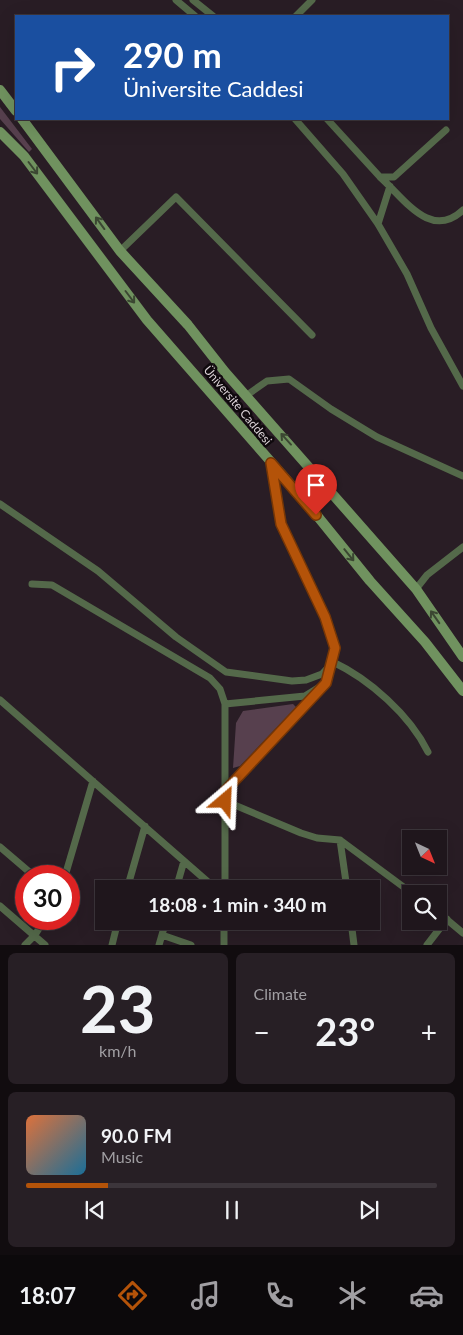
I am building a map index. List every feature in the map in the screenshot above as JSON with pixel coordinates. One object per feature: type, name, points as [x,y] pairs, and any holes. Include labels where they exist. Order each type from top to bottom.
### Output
[{"type":"main road","points":[[0,90],[15,110]]},
{"type":"main road","name":"Üniversite Caddesi","points":[[23,120],[120,251],[188,325],[416,589],[463,658]]},
{"type":"main road","name":"Üniversite Caddesi","points":[[0,132],[24,156],[147,320],[425,642],[463,691]]},
{"type":"street","points":[[176,0],[194,15]]},
{"type":"street","points":[[193,0],[212,15]]},
{"type":"street","points":[[297,15],[312,0]]},
{"type":"street","points":[[296,120],[343,174],[378,224],[407,274],[431,328],[463,386]]},
{"type":"street","points":[[328,120],[380,177],[418,213],[432,222],[451,219],[463,210]]},
{"type":"street","points":[[380,177],[394,178],[446,130]]},
{"type":"street","points":[[378,224],[390,186]]},
{"type":"street","points":[[120,251],[176,197],[312,335]]},
{"type":"street","points":[[247,395],[267,381],[289,379],[331,410],[377,437],[463,476]]},
{"type":"street","points":[[225,791],[326,683],[333,662],[335,648],[325,617],[281,524],[271,463]]},
{"type":"street","points":[[0,504],[98,571],[176,637],[226,672],[292,681],[306,680],[322,674],[333,662]]},
{"type":"street","points":[[416,589],[427,575],[463,547]]},
{"type":"street","points":[[32,584],[52,585],[210,678],[220,689],[225,704],[225,880]]},
{"type":"street","points":[[333,662],[354,672],[404,716],[418,732],[428,752]]},
{"type":"street","points":[[225,704],[305,696],[326,683]]},
{"type":"street","points":[[0,700],[206,880]]},
{"type":"street","points":[[68,865],[93,781]]},
{"type":"street","points":[[225,801],[301,833],[317,838],[340,840],[402,886]]},
{"type":"street","points":[[130,880],[145,826]]},
{"type":"street","points":[[340,840],[345,880]]},
{"type":"street","points":[[0,847],[21,865]]},
{"type":"street","points":[[179,880],[184,861]]},
{"type":"street","points":[[0,906],[36,935],[45,945]]},
{"type":"street","points":[[447,919],[463,933]]},
{"type":"street","points":[[25,945],[38,930]]},
{"type":"street","points":[[112,945],[116,930]]},
{"type":"street","points":[[159,945],[163,930]]},
{"type":"street","points":[[224,930],[224,945]]},
{"type":"street","points":[[352,930],[354,945]]},
{"type":"street","points":[[427,945],[439,930]]},
{"type":"street","points":[[162,935],[191,945]]},
{"type":"shaded area","points":[[0,107],[32,149],[29,152],[0,119]]},
{"type":"shaded area","points":[[293,704],[296,707],[240,766],[233,768],[236,723],[243,711]]},
{"type":"route","points":[[225,801],[225,791],[326,683],[333,662],[335,648],[325,617],[281,524],[271,463],[316,515]]}]
